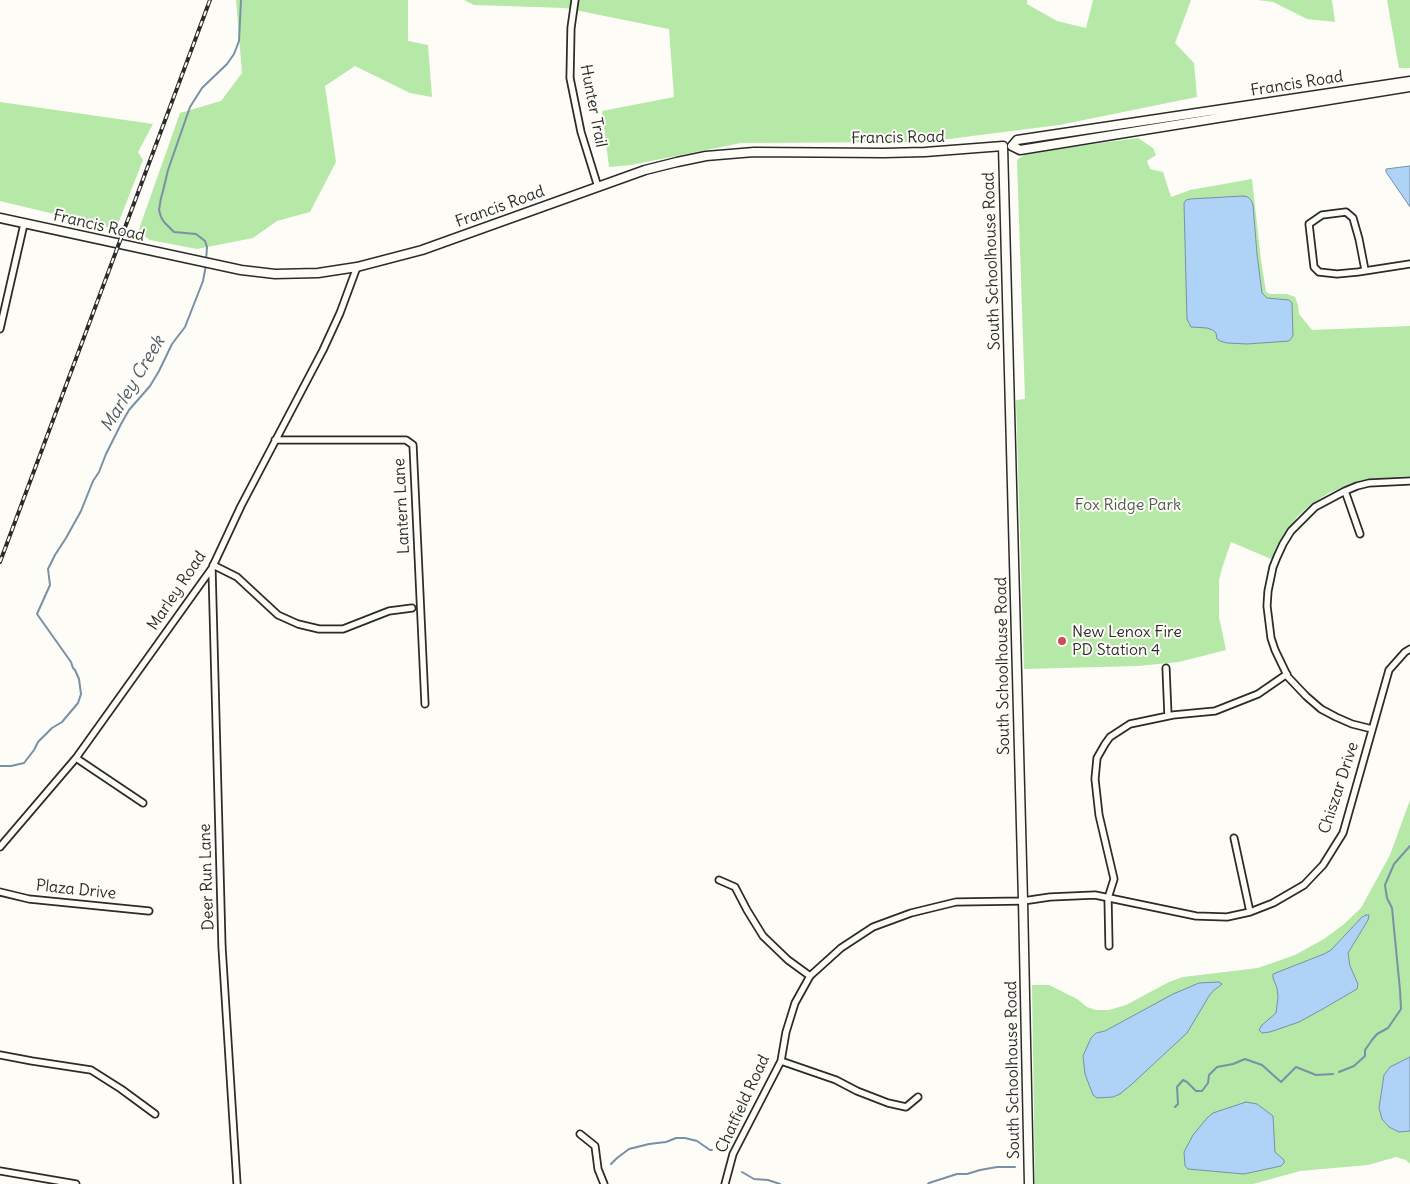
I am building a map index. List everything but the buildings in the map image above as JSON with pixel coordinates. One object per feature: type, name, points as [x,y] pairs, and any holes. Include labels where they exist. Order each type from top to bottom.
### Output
[{"type":"street","name":"Hunter Trail","points":[[575,0],[571,28],[570,78],[581,132],[598,187]]},
{"type":"street","name":"Francis Road","points":[[1012,146],[1017,140],[1410,81]]},
{"type":"street","name":"Francis Road","points":[[0,218],[250,272],[318,273],[357,267],[422,250],[645,170],[706,156],[736,153],[884,153],[962,150],[1003,146],[1012,146],[1020,150],[1410,87]]},
{"type":"street","name":"South Schoolhouse Road","points":[[1003,146],[1029,1184]]},
{"type":"street","points":[[1365,270],[1353,218],[1346,212],[1322,215],[1309,224],[1314,267],[1319,272],[1338,274],[1410,264]]},
{"type":"street","points":[[0,329],[24,224]]},
{"type":"street","name":"Marley Road","points":[[0,847],[76,758],[212,566],[275,440],[323,350],[340,313],[357,267]]},
{"type":"street","name":"Lantern Lane","points":[[275,440],[406,440],[413,445],[425,704]]},
{"type":"street","points":[[1372,728],[1352,724],[1321,709],[1306,696],[1287,674],[1271,638],[1267,606],[1268,591],[1276,556],[1292,531],[1314,507],[1357,486],[1369,483],[1410,481]]},
{"type":"street","points":[[1345,491],[1360,534]]},
{"type":"street","points":[[212,566],[237,577],[278,614],[298,624],[319,629],[343,629],[389,612],[412,608]]},
{"type":"street","name":"Deer Run Lane","points":[[212,566],[222,947],[237,1184]]},
{"type":"street","name":"Chiszar Drive","points":[[1023,901],[1050,897],[1095,895],[1196,916],[1227,917],[1250,912],[1273,903],[1304,885],[1323,865],[1343,833],[1389,670],[1410,649]]},
{"type":"street","points":[[1166,668],[1168,716]]},
{"type":"street","points":[[1109,946],[1108,898],[1114,879],[1099,815],[1095,779],[1097,758],[1110,738],[1130,724],[1168,716],[1215,711],[1258,694],[1287,674]]},
{"type":"street","points":[[76,758],[143,803]]},
{"type":"street","points":[[1234,838],[1250,912]]},
{"type":"street","points":[[719,880],[735,887],[763,936],[788,960],[810,976]]},
{"type":"street","name":"Plaza Drive","points":[[0,892],[29,899],[149,911]]},
{"type":"street","name":"Chatfield Road","points":[[725,1184],[732,1154],[781,1062],[786,1032],[795,1003],[810,976],[841,948],[873,926],[912,912],[956,902],[1023,901]]},
{"type":"street","points":[[0,1055],[91,1070],[121,1088],[155,1114]]},
{"type":"street","points":[[781,1062],[836,1080],[857,1091],[888,1103],[906,1107],[918,1097]]},
{"type":"street","points":[[580,1134],[595,1146],[598,1169],[604,1184]]},
{"type":"street","points":[[0,1171],[76,1184]]},
{"type":"green space","points":[[236,0],[408,0],[408,41],[428,45],[432,97],[410,93],[355,66],[325,86],[336,162],[310,212],[277,221],[253,238],[197,249],[150,240],[138,232],[180,113],[221,101],[242,73]]},
{"type":"green space","points":[[464,0],[1027,0],[1027,4],[1057,21],[1086,28],[1093,0],[1191,0],[1175,43],[1194,63],[1197,97],[1059,125],[925,142],[741,143],[631,165],[609,167],[602,111],[674,97],[669,29],[565,8],[474,5]]},
{"type":"green space","points":[[1258,0],[1332,0],[1335,22],[1307,19],[1273,2]]},
{"type":"green space","points":[[1387,0],[1410,0],[1410,68],[1399,68]]},
{"type":"green space","points":[[0,102],[153,124],[138,152],[143,160],[116,229],[0,201]]},
{"type":"green space","name":"Fox Ridge Park","points":[[1138,138],[1153,148],[1156,155],[1147,161],[1150,169],[1163,172],[1171,197],[1190,190],[1252,179],[1266,292],[1270,294],[1287,294],[1295,297],[1299,314],[1312,330],[1410,326],[1410,476],[1367,479],[1329,493],[1310,505],[1297,517],[1277,545],[1271,559],[1231,542],[1219,580],[1219,617],[1226,650],[1179,662],[1138,666],[1024,669],[1016,400],[1025,399],[1017,160],[1027,153]]},
{"type":"green space","points":[[1410,800],[1410,1164],[1406,1160],[1396,1157],[1368,1165],[1300,1171],[1253,1184],[1035,1184],[1032,985],[1049,985],[1077,999],[1087,1007],[1096,1010],[1109,1010],[1126,1005],[1169,982],[1183,977],[1258,968],[1295,955],[1324,939],[1361,908],[1390,855]]},
{"type":"water","points":[[1410,166],[1410,207],[1386,172],[1386,169]]},
{"type":"water","points":[[1248,197],[1253,205],[1262,293],[1267,298],[1289,300],[1292,303],[1293,336],[1289,341],[1247,344],[1227,343],[1217,339],[1216,333],[1213,330],[1191,327],[1187,319],[1184,203],[1190,199]]},
{"type":"water","points":[[1366,915],[1369,915],[1368,920],[1348,953],[1350,966],[1358,984],[1357,989],[1299,1022],[1262,1033],[1259,1030],[1262,1025],[1276,1013],[1278,997],[1273,974],[1331,950]]},
{"type":"water","points":[[1219,982],[1222,984],[1209,996],[1187,1033],[1132,1084],[1113,1097],[1097,1098],[1093,1095],[1085,1074],[1083,1056],[1091,1038],[1096,1033],[1105,1031],[1173,994],[1199,983]]},
{"type":"water","points":[[1410,1057],[1410,1131],[1399,1132],[1389,1127],[1382,1119],[1379,1108],[1384,1075],[1390,1067]]},
{"type":"water","points":[[1246,1102],[1257,1104],[1273,1116],[1275,1152],[1284,1160],[1284,1163],[1281,1166],[1244,1174],[1188,1169],[1185,1166],[1184,1152],[1193,1135],[1207,1118],[1213,1113]]},
{"type":"waterway","name":"Marley Creek","points":[[206,261],[207,247],[205,241],[196,234],[174,232],[164,222],[159,210],[168,170],[190,107],[202,88],[227,64],[234,54],[239,41],[241,0]]},
{"type":"waterway","name":"Marley Creek","points":[[0,766],[24,763],[38,742],[52,728],[62,722],[78,703],[81,694],[79,679],[75,670],[37,614],[50,585],[48,569],[81,511],[93,481],[121,424],[129,410],[150,386],[172,344],[185,327],[203,281],[206,265]]},
{"type":"waterway","points":[[1339,1072],[1354,1066],[1365,1056],[1365,1050],[1372,1040],[1377,1034],[1388,1028],[1401,1009],[1392,908],[1387,898],[1385,885],[1394,864],[1410,846]]},
{"type":"waterway","points":[[1175,1107],[1178,1104],[1177,1087],[1183,1080],[1196,1091],[1202,1091],[1208,1083],[1209,1075],[1217,1067],[1233,1064],[1245,1059],[1262,1065],[1281,1082],[1296,1067],[1316,1075],[1333,1074]]},
{"type":"waterway","points":[[611,1164],[629,1149],[666,1142],[676,1138],[697,1141],[712,1150]]},
{"type":"waterway","points":[[928,1184],[957,1174],[967,1174],[997,1167],[1015,1167]]},
{"type":"waterway","points":[[742,1172],[754,1179],[768,1180],[780,1184]]},
{"type":"railway","points":[[0,562],[210,0]]},
{"type":"place","name":"New Lenox Fire PD Station 4","points":[[1062,641]]}]
